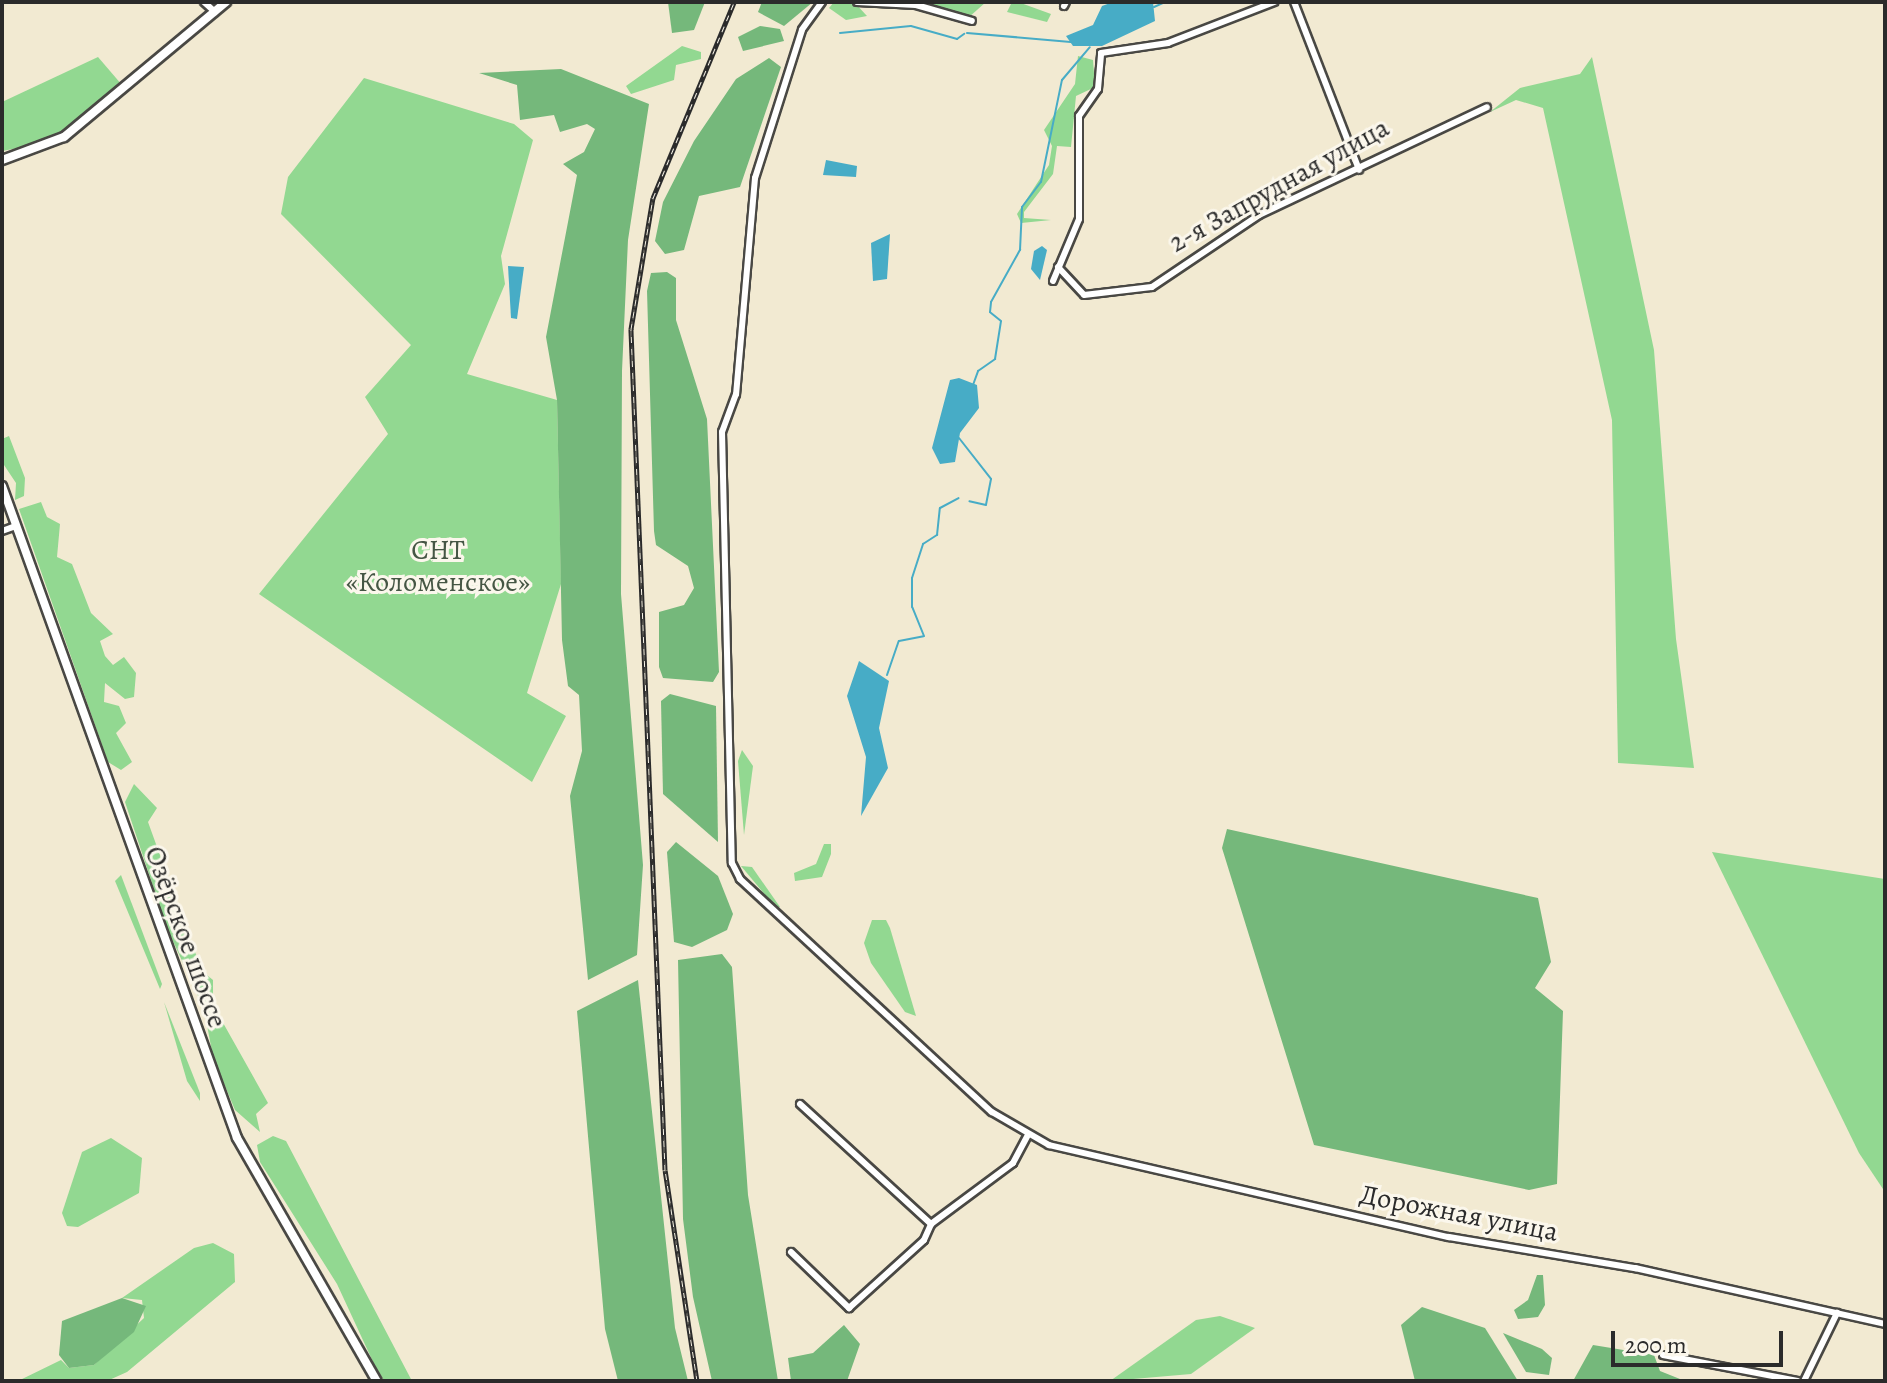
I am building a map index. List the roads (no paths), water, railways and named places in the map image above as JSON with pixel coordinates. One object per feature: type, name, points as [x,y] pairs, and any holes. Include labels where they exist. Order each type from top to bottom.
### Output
[{"type":"main road","points":[[2,160],[64,137],[226,2]]},
{"type":"main road","name":"Озёрское шоссе","points":[[2,486],[237,1138],[377,1381]]},
{"type":"street","points":[[204,2],[215,12]]},
{"type":"street","name":"Дорожная улица","points":[[822,2],[802,30],[755,178],[736,394],[722,432],[732,863],[900,1031],[1028,1135],[1087,1158],[1885,1324]]},
{"type":"street","points":[[857,2],[901,3],[972,21]]},
{"type":"street","points":[[1053,281],[1079,219],[1079,116],[1098,89],[1101,53],[1168,43],[1274,2]]},
{"type":"street","points":[[1294,2],[1358,167]]},
{"type":"street","name":"2-я Запрудная улица","points":[[1058,267],[1084,295],[1152,287],[1259,215],[1487,107]]},
{"type":"street","points":[[2,531],[16,526]]},
{"type":"street","points":[[800,1104],[931,1224]]},
{"type":"street","points":[[791,1252],[849,1308],[924,1240],[931,1224],[1013,1163],[1028,1135]]},
{"type":"street","points":[[1804,1381],[1837,1313]]},
{"type":"street","points":[[1663,1355],[1798,1381]]},
{"type":"water","points":[[1113,2],[1153,2],[1155,21],[1102,46],[1073,46],[1066,36],[1093,25],[1102,6]]},
{"type":"water","points":[[826,160],[857,166],[856,177],[823,175]]},
{"type":"water","points":[[890,234],[887,279],[873,281],[871,243]]},
{"type":"water","points":[[1042,246],[1047,250],[1040,280],[1031,269],[1034,251]]},
{"type":"water","points":[[508,266],[524,267],[517,319],[511,318]]},
{"type":"water","points":[[959,378],[977,385],[979,408],[960,433],[955,462],[940,464],[932,448],[950,380]]},
{"type":"water","points":[[859,661],[889,681],[879,728],[888,768],[861,816],[866,757],[847,696]]},
{"type":"waterway","points":[[1154,7],[1165,2]]},
{"type":"waterway","points":[[840,33],[911,26],[957,39],[964,34]]},
{"type":"waterway","points":[[967,33],[1071,42]]},
{"type":"waterway","points":[[973,385],[978,371],[995,359],[1001,321],[990,312],[991,302],[1020,250],[1022,207],[1041,182],[1062,80],[1090,47]]},
{"type":"waterway","points":[[959,438],[991,479],[986,505],[969,501]]},
{"type":"waterway","points":[[887,675],[899,641],[924,636],[912,607],[912,578],[923,544],[937,535],[940,508],[959,498]]},
{"type":"railway","points":[[697,1381],[665,1170],[631,329],[653,198],[734,2]]},
{"type":"park label","name":"СНТ «Коломенское»","points":[[438,566]]}]
